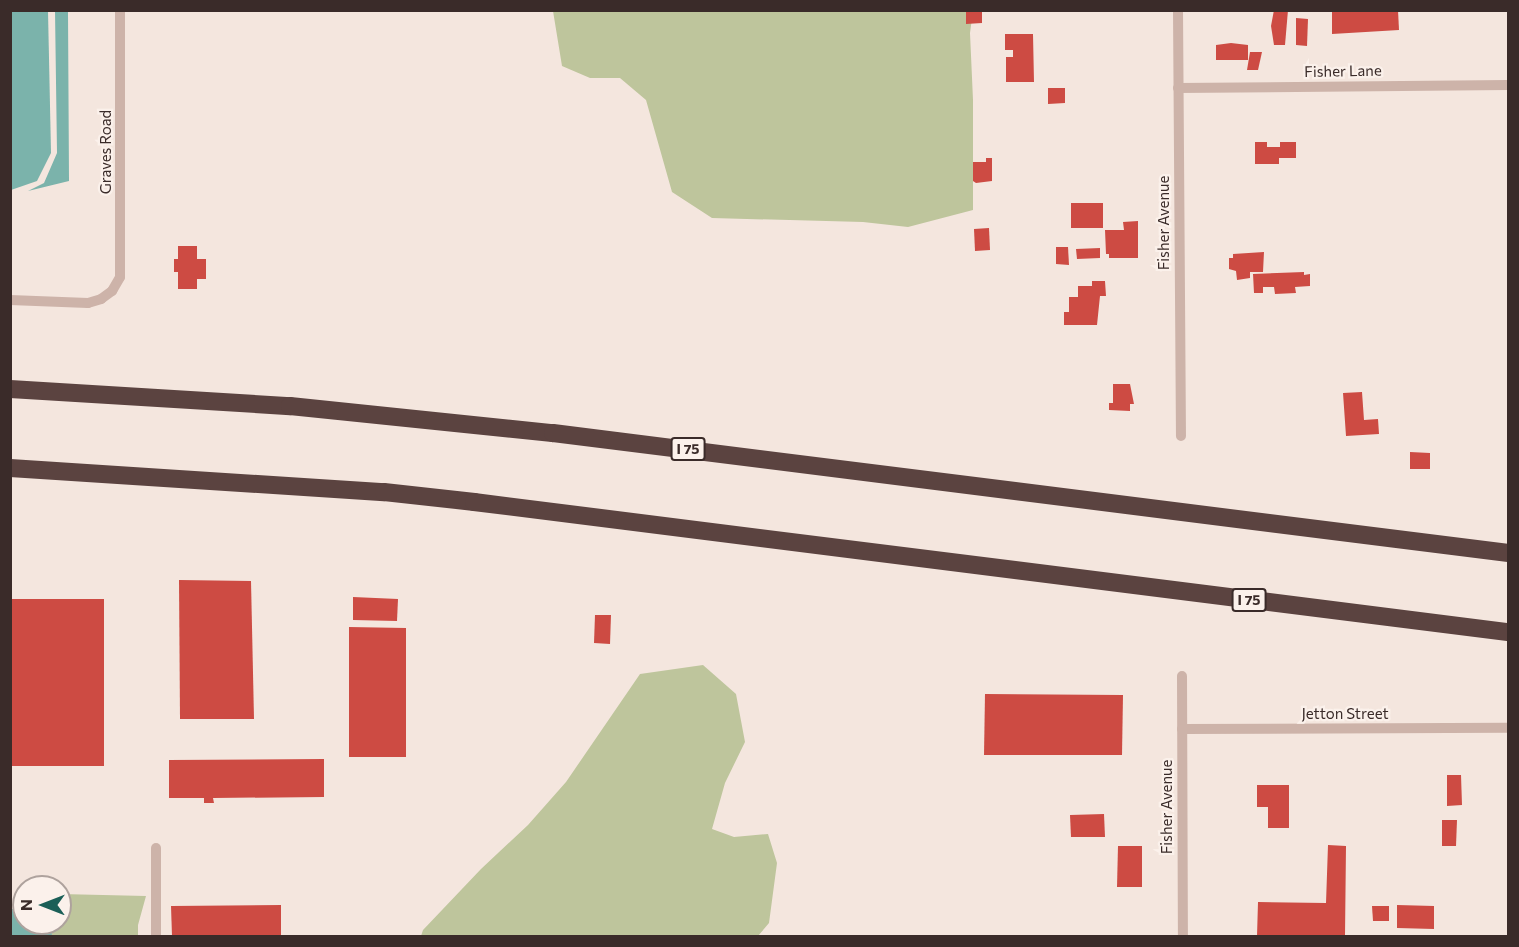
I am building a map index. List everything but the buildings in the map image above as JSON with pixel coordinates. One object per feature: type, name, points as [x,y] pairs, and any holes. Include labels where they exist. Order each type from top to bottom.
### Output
[{"type":"highway","name":"I 75","points":[[10,389],[290,406],[553,432],[1509,553]]},
{"type":"highway","name":"I 75","points":[[10,468],[418,496],[1509,632]]},
{"type":"street","name":"Graves Road","points":[[10,300],[88,303],[101,299],[112,291],[120,277],[122,260],[120,10]]},
{"type":"street","name":"Fisher Avenue","points":[[1178,10],[1181,436]]},
{"type":"street","name":"Fisher Lane","points":[[1178,88],[1509,85]]},
{"type":"street","name":"Fisher Avenue","points":[[1182,676],[1183,936]]},
{"type":"street","name":"Jetton Street","points":[[1182,729],[1509,728]]},
{"type":"street","points":[[156,848],[156,936]]},
{"type":"green space","points":[[553,11],[973,11],[970,33],[973,100],[973,210],[908,227],[863,222],[712,218],[672,192],[646,100],[620,78],[590,78],[562,66]]},
{"type":"green space","points":[[703,665],[736,694],[745,742],[725,783],[712,829],[734,837],[768,834],[777,863],[769,923],[758,936],[421,936],[423,930],[481,869],[528,825],[566,782],[640,674]]},
{"type":"green space","points":[[72,894],[146,896],[138,925],[138,936],[52,936],[72,935]]},
{"type":"water","points":[[10,11],[48,11],[51,153],[37,181],[11,190]]},
{"type":"water","points":[[55,11],[68,11],[69,181],[28,191],[44,183],[57,153]]},
{"type":"water","points":[[12,909],[12,935],[52,936],[11,936]]}]
